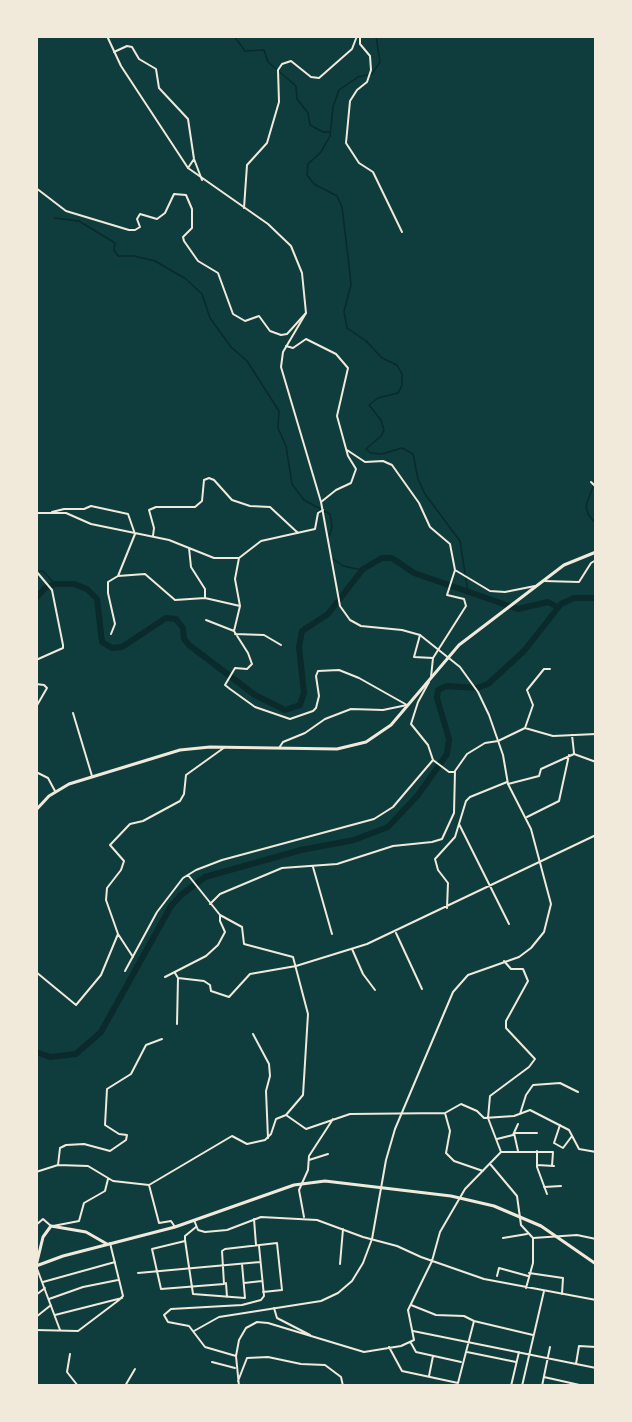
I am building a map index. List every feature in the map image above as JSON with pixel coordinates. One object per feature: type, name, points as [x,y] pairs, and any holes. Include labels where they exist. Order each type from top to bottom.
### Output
[{"type":"main road","points":[[36,810],[55,791],[92,776],[180,750],[225,747],[337,749],[354,746],[380,734],[407,705],[447,655],[540,581],[564,565],[596,552]]},
{"type":"main road","points":[[36,1266],[108,1243],[175,1227],[304,1183],[325,1181],[460,1198],[520,1216],[558,1237],[596,1264]]},
{"type":"main road","points":[[36,1266],[43,1238],[52,1226],[86,1232],[108,1243]]},
{"type":"street","points":[[107,36],[114,52],[188,168],[281,234],[291,246],[302,273],[306,313],[286,346],[281,359],[281,367],[323,510],[336,598],[343,612],[361,626],[402,630],[420,635],[460,667],[483,700],[498,741],[508,783],[527,817],[551,904],[547,925],[531,948],[519,957],[468,975],[453,992],[388,1150],[372,1239],[357,1274],[338,1293],[321,1301],[219,1317],[194,1331]]},
{"type":"street","points":[[244,208],[246,165],[267,143],[279,102],[278,70],[282,64],[291,62],[310,76],[319,78],[352,49],[359,36]]},
{"type":"street","points":[[359,36],[360,44],[370,56],[372,70],[368,82],[357,90],[350,101],[346,143],[358,163],[373,172],[402,232]]},
{"type":"street","points":[[114,52],[127,46],[132,47],[140,59],[156,69],[159,88],[188,119],[194,159],[202,180]]},
{"type":"street","points":[[188,168],[194,159]]},
{"type":"street","points":[[36,188],[66,211],[129,230],[135,230],[140,226],[137,219],[140,214],[157,219],[162,217],[172,196],[177,193],[186,195],[190,204],[192,228],[183,237],[184,241],[198,261],[218,273],[233,315],[245,321],[259,316],[270,331],[281,335],[287,334],[306,313]]},
{"type":"street","points":[[286,346],[293,348],[306,339],[336,354],[347,365],[337,416],[348,456],[356,469],[353,480],[321,502]]},
{"type":"street","points":[[347,450],[364,462],[386,462],[396,469],[430,527],[450,544],[455,570],[447,593],[449,597],[464,599],[465,606],[433,658],[431,674],[411,724],[428,745],[435,761],[449,772],[455,771]]},
{"type":"street","points":[[153,536],[154,528],[149,510],[156,507],[195,507],[202,501],[204,480],[209,478],[214,480],[232,500],[250,506],[270,507],[298,534]]},
{"type":"street","points":[[591,482],[596,487]]},
{"type":"street","points":[[49,513],[60,509],[84,509],[91,506],[125,512],[130,516],[135,534],[118,576]]},
{"type":"street","points":[[36,513],[66,513],[91,524],[153,536],[189,547],[207,557],[239,558],[261,541],[315,529],[318,513],[323,510]]},
{"type":"street","points":[[189,547],[191,567],[205,589],[205,598]]},
{"type":"street","points":[[239,558],[235,579],[240,606],[234,633],[248,653],[252,664],[247,669],[235,668],[225,685],[255,707],[286,719],[299,717],[316,708],[320,696],[316,676],[318,671],[339,670],[407,705]]},
{"type":"street","points":[[540,581],[579,582],[591,563],[596,560]]},
{"type":"street","points":[[455,570],[490,591],[505,592],[535,586]]},
{"type":"street","points":[[36,571],[52,590],[63,648],[36,660]]},
{"type":"street","points":[[111,634],[115,624],[108,593],[108,582],[118,576],[145,574],[176,600],[205,598],[240,606]]},
{"type":"street","points":[[206,620],[234,633],[264,635],[281,645]]},
{"type":"street","points":[[420,635],[414,657],[433,658]]},
{"type":"street","points":[[525,728],[533,705],[527,690],[544,669],[550,669]]},
{"type":"street","points":[[36,684],[47,688],[36,707]]},
{"type":"street","points":[[279,749],[283,742],[305,733],[332,716],[358,708],[383,710],[407,705]]},
{"type":"street","points":[[73,713],[92,776]]},
{"type":"street","points":[[210,904],[220,894],[287,866],[313,867],[344,862],[393,846],[432,842],[442,838],[454,813],[455,771],[467,754],[485,743],[498,741],[525,728],[553,736],[596,735]]},
{"type":"street","points":[[572,735],[574,754]]},
{"type":"street","points":[[133,957],[118,934],[105,896],[124,861],[110,845],[130,824],[143,821],[180,801],[184,794],[186,775],[225,747]]},
{"type":"street","points":[[447,908],[448,883],[438,870],[435,859],[455,837],[466,801],[470,796],[508,783],[539,776],[541,769],[569,755],[574,754],[596,762]]},
{"type":"street","points":[[527,817],[559,801],[567,774],[569,755]]},
{"type":"street","points":[[125,971],[157,912],[188,875],[222,860],[374,819],[393,807],[435,761]]},
{"type":"street","points":[[36,772],[48,778],[55,791]]},
{"type":"street","points":[[459,824],[509,924]]},
{"type":"street","points":[[178,978],[204,981],[210,985],[211,991],[227,997],[234,994],[250,974],[296,966],[396,933],[596,835]]},
{"type":"street","points":[[313,867],[332,934]]},
{"type":"street","points":[[36,1172],[58,1165],[88,1166],[108,1179],[149,1185],[232,1136],[252,1144],[268,1138],[276,1119],[286,1115],[303,1095],[307,1066],[308,1014],[296,966],[290,954],[244,944],[242,927],[220,915],[188,875]]},
{"type":"street","points":[[165,977],[206,956],[218,945],[225,932],[220,915]]},
{"type":"street","points":[[396,933],[422,989]]},
{"type":"street","points":[[36,972],[76,1005],[101,975],[118,934]]},
{"type":"street","points":[[352,949],[366,979],[373,984],[375,990]]},
{"type":"street","points":[[501,1152],[488,1118],[490,1096],[529,1067],[535,1059],[506,1029],[506,1021],[528,981],[523,969],[511,969],[504,961]]},
{"type":"street","points":[[175,973],[178,978],[177,1024]]},
{"type":"street","points":[[253,1034],[269,1064],[270,1076],[266,1091],[268,1138]]},
{"type":"street","points":[[58,1165],[60,1148],[66,1145],[84,1144],[110,1150],[126,1140],[127,1135],[119,1134],[105,1125],[107,1089],[130,1074],[146,1046],[162,1039]]},
{"type":"street","points":[[520,1114],[526,1095],[533,1085],[560,1083],[578,1092]]},
{"type":"street","points":[[286,1115],[306,1129],[350,1114],[445,1113],[461,1104],[488,1118],[520,1114],[530,1110],[569,1130],[579,1149],[596,1152]]},
{"type":"street","points":[[445,1113],[450,1131],[446,1153],[454,1161],[483,1171]]},
{"type":"street","points":[[304,1218],[299,1190],[304,1183],[309,1160],[333,1119]]},
{"type":"street","points":[[518,1124],[514,1133],[518,1151]]},
{"type":"street","points":[[560,1125],[554,1143],[563,1148],[572,1136]]},
{"type":"street","points":[[496,1139],[514,1133],[537,1133]]},
{"type":"street","points":[[537,1151],[537,1165],[547,1194]]},
{"type":"street","points":[[239,1386],[236,1356],[243,1331],[257,1322],[268,1323],[361,1352],[411,1343],[414,1340],[413,1331],[407,1314],[432,1261],[440,1232],[460,1198],[501,1152],[553,1152],[553,1166],[537,1165]]},
{"type":"street","points":[[309,1160],[328,1154]]},
{"type":"street","points":[[491,1165],[517,1196],[521,1225],[527,1234],[533,1238],[577,1235],[596,1239]]},
{"type":"street","points":[[36,1225],[43,1219],[52,1226],[79,1221],[84,1203],[105,1191],[108,1179]]},
{"type":"street","points":[[149,1185],[159,1223],[171,1221],[175,1227]]},
{"type":"street","points":[[544,1187],[561,1186]]},
{"type":"street","points":[[194,1220],[196,1227],[201,1231],[220,1232],[254,1219],[304,1218],[397,1246],[484,1279],[596,1300]]},
{"type":"street","points":[[236,1356],[205,1347],[185,1323],[168,1322],[164,1313],[171,1310],[250,1304],[261,1300],[263,1292],[254,1219]]},
{"type":"street","points":[[196,1227],[185,1236],[195,1295],[245,1298],[242,1264]]},
{"type":"street","points":[[340,1264],[344,1229]]},
{"type":"street","points":[[503,1238],[527,1234]]},
{"type":"street","points":[[526,1288],[533,1263],[533,1238]]},
{"type":"street","points":[[185,1241],[152,1249],[161,1289],[192,1288],[225,1283]]},
{"type":"street","points":[[108,1243],[115,1262],[122,1298]]},
{"type":"street","points":[[227,1298],[222,1251],[277,1244],[282,1289],[263,1292]]},
{"type":"street","points":[[43,1282],[115,1262]]},
{"type":"street","points":[[138,1273],[260,1262]]},
{"type":"street","points":[[36,1266],[60,1330]]},
{"type":"street","points":[[497,1276],[499,1268],[528,1275],[563,1278],[562,1294]]},
{"type":"street","points":[[49,1299],[83,1287],[119,1280]]},
{"type":"street","points":[[244,1283],[262,1281]]},
{"type":"street","points":[[36,1295],[45,1288]]},
{"type":"street","points":[[522,1386],[544,1291]]},
{"type":"street","points":[[55,1315],[122,1298]]},
{"type":"street","points":[[36,1330],[78,1331],[122,1298]]},
{"type":"street","points":[[36,1317],[51,1305]]},
{"type":"street","points":[[411,1305],[436,1315],[464,1316],[474,1321],[533,1335]]},
{"type":"street","points":[[274,1308],[277,1318],[308,1332],[310,1336]]},
{"type":"street","points":[[389,1347],[402,1371],[458,1383],[474,1321]]},
{"type":"street","points":[[413,1331],[596,1368]]},
{"type":"street","points":[[411,1343],[416,1352],[462,1362]]},
{"type":"street","points":[[576,1364],[579,1346],[596,1347]]},
{"type":"street","points":[[542,1386],[550,1347]]},
{"type":"street","points":[[467,1352],[516,1362]]},
{"type":"street","points":[[511,1386],[519,1352]]},
{"type":"street","points":[[70,1354],[67,1372],[78,1386]]},
{"type":"street","points":[[429,1376],[434,1356]]},
{"type":"street","points":[[238,1381],[247,1358],[268,1357],[302,1364],[325,1365],[341,1377],[343,1386]]},
{"type":"street","points":[[212,1362],[237,1368]]},
{"type":"street","points":[[125,1386],[135,1369]]},
{"type":"street","points":[[544,1377],[563,1384],[583,1386]]},
{"type":"waterway","points":[[234,36],[245,51],[264,50],[268,62],[296,86],[297,99],[308,113],[310,125],[323,132],[329,132]]},
{"type":"waterway","points":[[376,36],[380,62],[372,74],[358,77],[339,90],[333,107],[330,136],[321,152],[308,164],[307,175],[314,184],[337,196],[342,207],[351,285],[344,311],[347,328],[366,341],[382,358],[397,365],[402,374],[402,385],[398,393],[378,398],[369,405],[381,420],[384,430],[381,436],[366,449],[371,453],[382,454],[402,448],[413,454],[418,479],[425,494],[460,541],[468,592]]},
{"type":"waterway","points":[[54,218],[79,221],[115,243],[114,250],[118,256],[134,256],[155,261],[186,279],[202,294],[210,318],[231,347],[247,361],[279,411],[278,428],[286,446],[292,484],[304,500],[330,514],[332,527],[329,537]]},
{"type":"waterway","points":[[596,478],[586,506],[588,514],[596,524]]},
{"type":"waterway","points":[[328,542],[330,554]]},
{"type":"waterway","points":[[332,558],[343,566],[362,570]]},
{"type":"waterway","points":[[36,598],[45,588],[55,584],[74,584],[87,589],[97,599],[102,642],[112,648],[122,647],[166,618],[176,619],[183,628],[184,639],[189,645],[255,695],[285,710],[300,705],[304,693],[299,647],[302,631],[328,614],[363,569],[382,558],[392,558],[414,573],[518,609],[548,602],[557,607]]},
{"type":"waterway","points":[[37,572],[43,571],[55,584]]},
{"type":"waterway","points":[[36,1052],[50,1057],[76,1054],[101,1032],[171,906],[181,895],[205,877],[301,850],[354,840],[388,827],[418,795],[447,754],[449,739],[437,698],[438,690],[447,686],[477,688],[488,684],[524,651],[561,604],[574,598],[596,598]]}]
